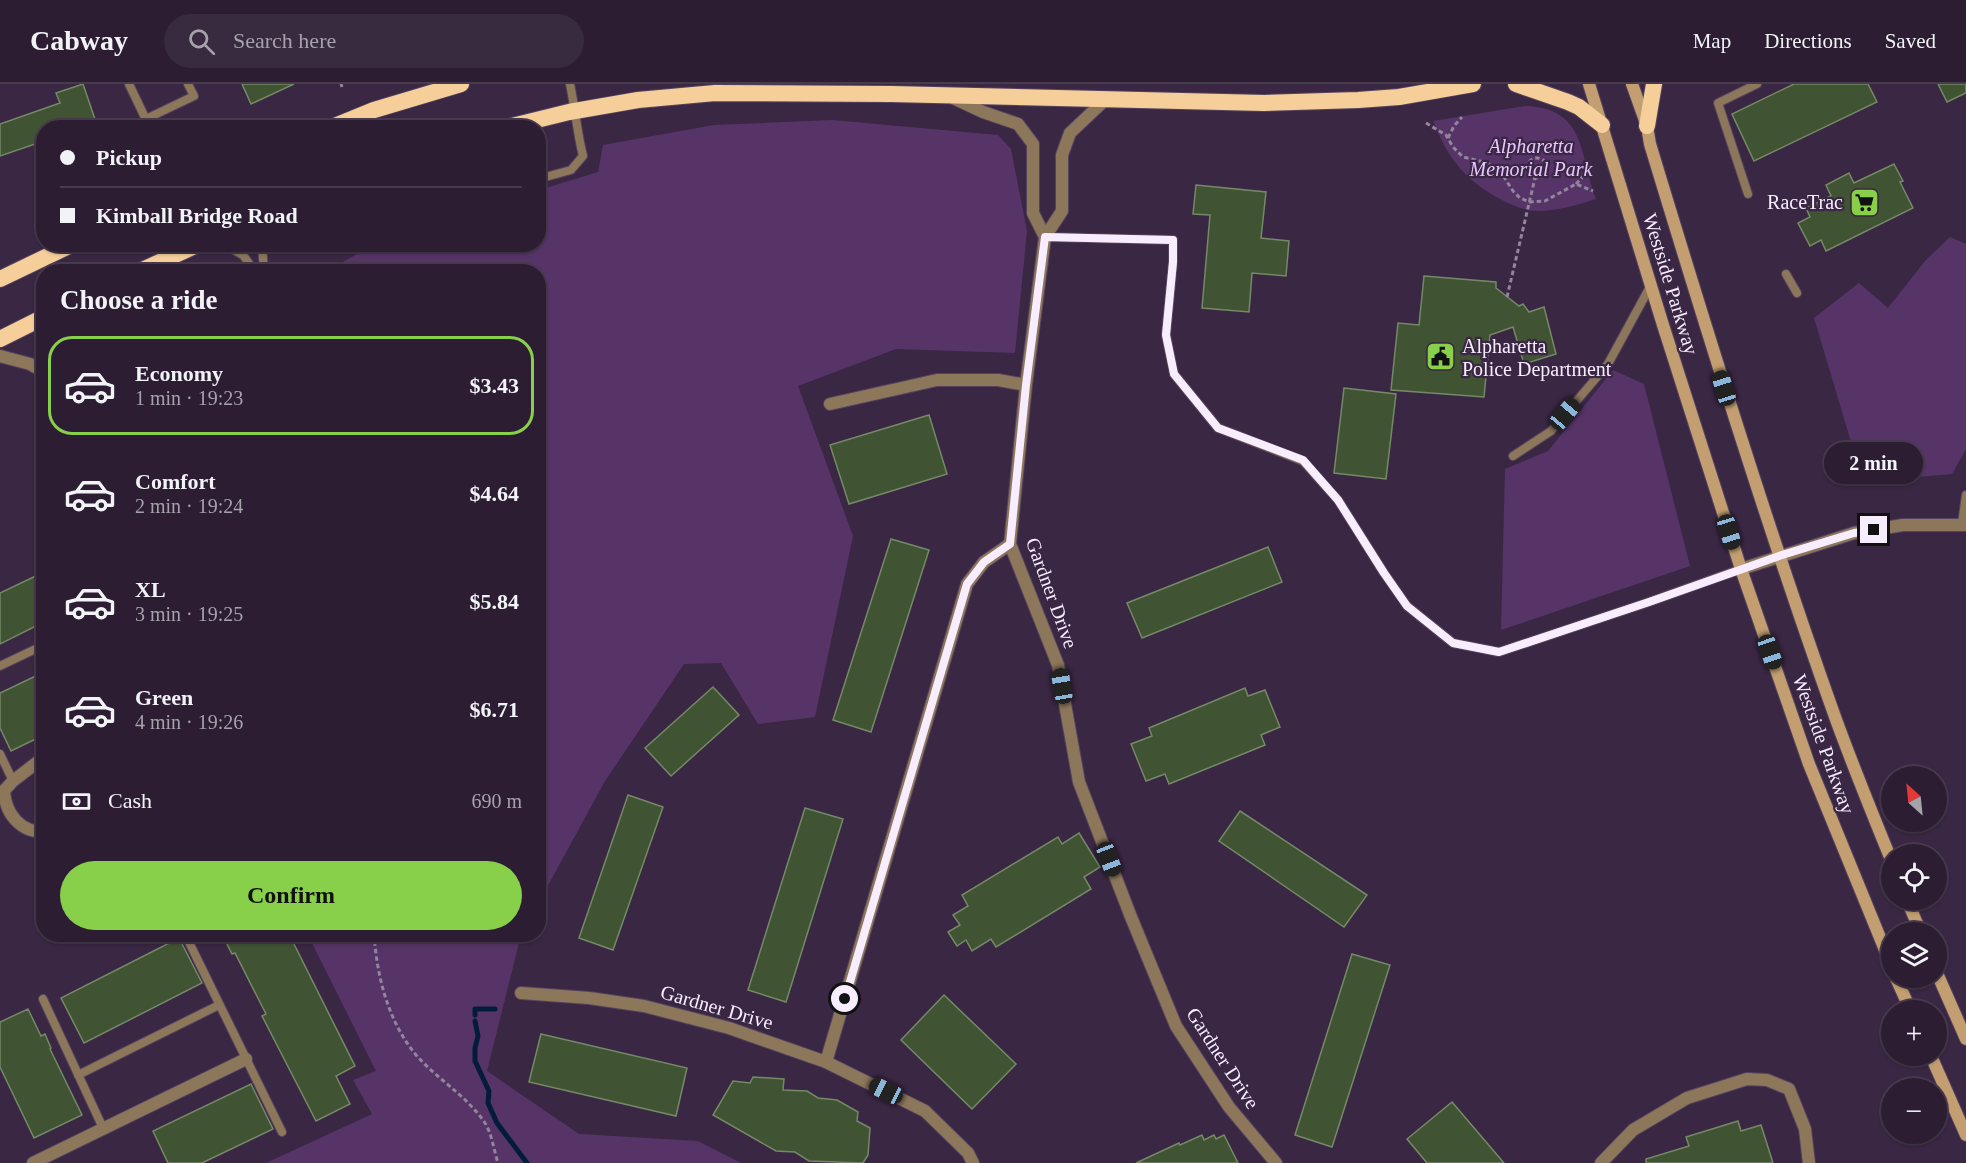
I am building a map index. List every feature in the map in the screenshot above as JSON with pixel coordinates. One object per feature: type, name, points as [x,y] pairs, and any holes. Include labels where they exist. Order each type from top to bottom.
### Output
[{"type":"highway","points":[[350,120],[374,110],[461,84]]},
{"type":"highway","points":[[538,120],[638,100],[715,93],[1106,99],[1264,104],[1399,97],[1473,84]]},
{"type":"highway","points":[[1516,84],[1579,107],[1602,125]]},
{"type":"highway","points":[[1647,126],[1654,84]]},
{"type":"highway","points":[[1,278],[56,252]]},
{"type":"highway","points":[[155,264],[182,252]]},
{"type":"highway","points":[[0,339],[36,321]]},
{"type":"main road","name":"Westside Parkway","points":[[1590,84],[1741,568],[1809,764],[1881,940]]},
{"type":"main road","name":"Westside Parkway","points":[[1632,84],[1647,126],[1653,155],[1730,408],[1779,556],[1834,716],[1885,844]]},
{"type":"main road","points":[[1944,988],[1966,1039]]},
{"type":"main road","points":[[1935,1066],[1966,1135]]},
{"type":"street","points":[[948,96],[982,112],[1018,124],[1033,144],[1033,213],[1045,237]]},
{"type":"street","name":"Gardner Drive","points":[[1106,99],[1070,133],[1062,155],[1062,210],[1045,237],[1026,385],[1010,544],[1058,665],[1079,782],[1176,1026],[1229,1107],[1276,1163]]},
{"type":"street","points":[[0,356],[36,367]]},
{"type":"street","points":[[830,404],[937,380],[998,380],[1026,385]]},
{"type":"street","points":[[1741,568],[1854,533],[1903,525],[1965,523]]},
{"type":"street","points":[[826,1062],[967,584],[984,562],[1010,544]]},
{"type":"street","points":[[36,763],[13,781],[2,794],[13,818],[24,827],[36,831]]},
{"type":"street","name":"Gardner Drive","points":[[521,993],[589,998],[644,1006],[729,1028],[826,1062],[926,1111],[968,1153],[973,1163]]},
{"type":"street","points":[[33,1163],[246,1059]]},
{"type":"street","points":[[1601,1163],[1633,1131],[1688,1098],[1747,1079],[1767,1080],[1789,1089],[1805,1129],[1809,1163]]},
{"type":"lane","points":[[129,84],[147,120]]},
{"type":"lane","points":[[153,120],[194,96],[188,84]]},
{"type":"lane","points":[[546,177],[571,170],[583,156],[570,84]]},
{"type":"lane","points":[[1748,194],[1718,103],[1757,84]]},
{"type":"lane","points":[[1045,237],[1173,240],[1166,335],[1174,374],[1218,428],[1303,460],[1338,500],[1407,606],[1453,643],[1499,652],[1649,602],[1741,568]]},
{"type":"lane","points":[[238,252],[249,264]]},
{"type":"lane","points":[[1786,274],[1797,293]]},
{"type":"lane","points":[[1513,456],[1551,431],[1608,364],[1651,285]]},
{"type":"lane","points":[[1965,523],[1966,495]]},
{"type":"lane","points":[[0,666],[36,649]]},
{"type":"lane","points":[[0,754],[13,781]]},
{"type":"lane","points":[[189,942],[282,1132]]},
{"type":"lane","points":[[43,999],[103,1128]]},
{"type":"lane","points":[[78,1075],[219,1005]]},
{"type":"path","points":[[1448,138],[1462,117]]},
{"type":"path","points":[[1426,123],[1435,126],[1446,135],[1463,157],[1488,163],[1495,168],[1520,198],[1530,202],[1545,201],[1576,184],[1588,171]]},
{"type":"path","points":[[1537,158],[1545,162],[1547,169],[1544,175],[1535,178],[1526,168],[1528,162],[1537,158]]},
{"type":"path","points":[[1507,297],[1535,178]]},
{"type":"path","points":[[1576,184],[1593,191]]},
{"type":"path","points":[[374,942],[376,966],[387,1005],[400,1032],[416,1055],[461,1096],[486,1125],[498,1163]]},
{"type":"green space","name":"Alpharetta Memorial Park","points":[[1525,106],[1545,109],[1560,115],[1570,125],[1582,151],[1596,199],[1544,211],[1523,209],[1506,202],[1489,193],[1468,177],[1445,147],[1433,121]]},
{"type":"green space","points":[[832,120],[998,135],[1011,149],[1027,231],[1015,353],[896,349],[798,386],[853,536],[815,717],[758,724],[721,663],[684,664],[605,781],[546,889],[546,264],[339,264],[361,252],[546,252],[546,188],[598,172],[603,145],[714,125]]},
{"type":"green space","points":[[1950,237],[1966,244],[1966,449],[1952,474],[1863,482],[1814,318],[1859,283],[1888,308],[1925,261]]},
{"type":"green space","points":[[1613,370],[1644,384],[1690,566],[1501,630],[1505,469],[1548,451]]},
{"type":"green space","points":[[312,942],[519,942],[487,1071],[579,1134],[698,1141],[741,1163],[266,1163],[372,1114],[353,1080],[376,1071]]},
{"type":"building","points":[[83,84],[95,120],[36,120],[36,144],[0,156],[0,124],[60,103],[56,93]]},
{"type":"building","points":[[242,84],[294,84],[251,104]]},
{"type":"building","name":"RaceTrac","points":[[1794,84],[1868,84],[1877,102],[1754,161],[1732,114]]},
{"type":"building","points":[[1938,84],[1966,84],[1966,93],[1947,102]]},
{"type":"building","name":"RaceTrac","points":[[1894,164],[1913,208],[1826,251],[1821,240],[1810,246],[1798,223],[1810,217],[1806,208],[1831,196],[1826,185],[1849,173],[1854,183]]},
{"type":"building","points":[[1196,185],[1266,192],[1261,238],[1289,241],[1286,276],[1252,273],[1249,312],[1202,308],[1210,215],[1193,214]]},
{"type":"building","name":"Alpharetta Police Department","points":[[1424,276],[1496,282],[1496,288],[1519,306],[1523,304],[1529,312],[1544,307],[1556,354],[1524,364],[1513,327],[1490,335],[1484,397],[1391,390],[1398,323],[1419,325]]},
{"type":"building","points":[[1344,388],[1396,394],[1386,479],[1334,473]]},
{"type":"building","points":[[929,415],[947,474],[849,504],[830,445]]},
{"type":"building","points":[[891,539],[929,550],[871,732],[833,720]]},
{"type":"building","points":[[1268,547],[1282,582],[1142,638],[1127,603]]},
{"type":"building","points":[[36,576],[36,626],[0,644],[0,593]]},
{"type":"building","points":[[36,676],[36,739],[11,751],[0,728],[0,693]]},
{"type":"building","points":[[713,687],[739,715],[671,776],[645,748]]},
{"type":"building","points":[[1245,688],[1248,696],[1265,690],[1280,727],[1261,735],[1265,745],[1169,784],[1165,774],[1146,781],[1131,744],[1152,736],[1149,728]]},
{"type":"building","points":[[628,795],[663,807],[613,950],[579,938]]},
{"type":"building","points":[[805,808],[843,819],[786,1002],[748,990]]},
{"type":"building","points":[[1240,811],[1367,895],[1344,927],[1219,841]]},
{"type":"building","points":[[1079,833],[1100,867],[1084,877],[1091,889],[996,947],[991,939],[972,951],[966,940],[957,946],[948,932],[960,925],[953,915],[968,906],[962,895],[1058,837],[1062,844]]},
{"type":"building","points":[[171,942],[181,942],[202,983],[84,1043],[61,998]]},
{"type":"building","points":[[226,942],[293,942],[355,1066],[336,1076],[350,1104],[316,1121],[262,1016],[266,1014],[235,953],[232,954]]},
{"type":"building","points":[[1352,954],[1390,965],[1332,1147],[1295,1135]]},
{"type":"building","points":[[944,995],[1016,1064],[972,1109],[901,1040]]},
{"type":"building","points":[[28,1009],[41,1036],[45,1034],[82,1115],[34,1138],[0,1067],[0,1022]]},
{"type":"building","points":[[541,1034],[687,1068],[676,1116],[529,1082]]},
{"type":"building","points":[[753,1077],[784,1079],[783,1090],[807,1091],[818,1098],[837,1100],[858,1112],[857,1121],[870,1128],[868,1155],[863,1163],[809,1161],[795,1152],[776,1151],[713,1115],[733,1081],[750,1083]]},
{"type":"building","points":[[251,1084],[273,1129],[202,1163],[168,1163],[153,1131]]},
{"type":"building","points":[[1452,1102],[1504,1163],[1427,1163],[1407,1139]]},
{"type":"building","points":[[1738,1121],[1741,1131],[1761,1125],[1773,1163],[1646,1163],[1646,1159],[1689,1146],[1686,1137]]},
{"type":"building","points":[[1202,1135],[1204,1140],[1214,1135],[1216,1139],[1224,1135],[1238,1163],[1136,1163],[1179,1143],[1180,1145]]},
{"type":"waterway","points":[[475,1015],[475,1009],[495,1009]]},
{"type":"waterway","points":[[475,1021],[478,1036],[475,1061],[489,1091],[488,1103],[497,1123],[527,1163]]},
{"type":"place","name":"RaceTrac","points":[[1864,202]]},
{"type":"place","name":"Alpharetta Police Department","points":[[1441,357]]},
{"type":"route","points":[[845,999],[967,584],[984,562],[1010,544],[1026,385],[1045,237],[1173,240],[1166,335],[1174,374],[1218,428],[1303,460],[1338,500],[1407,606],[1453,643],[1499,652],[1649,602],[1741,568],[1854,533],[1874,530]]}]
